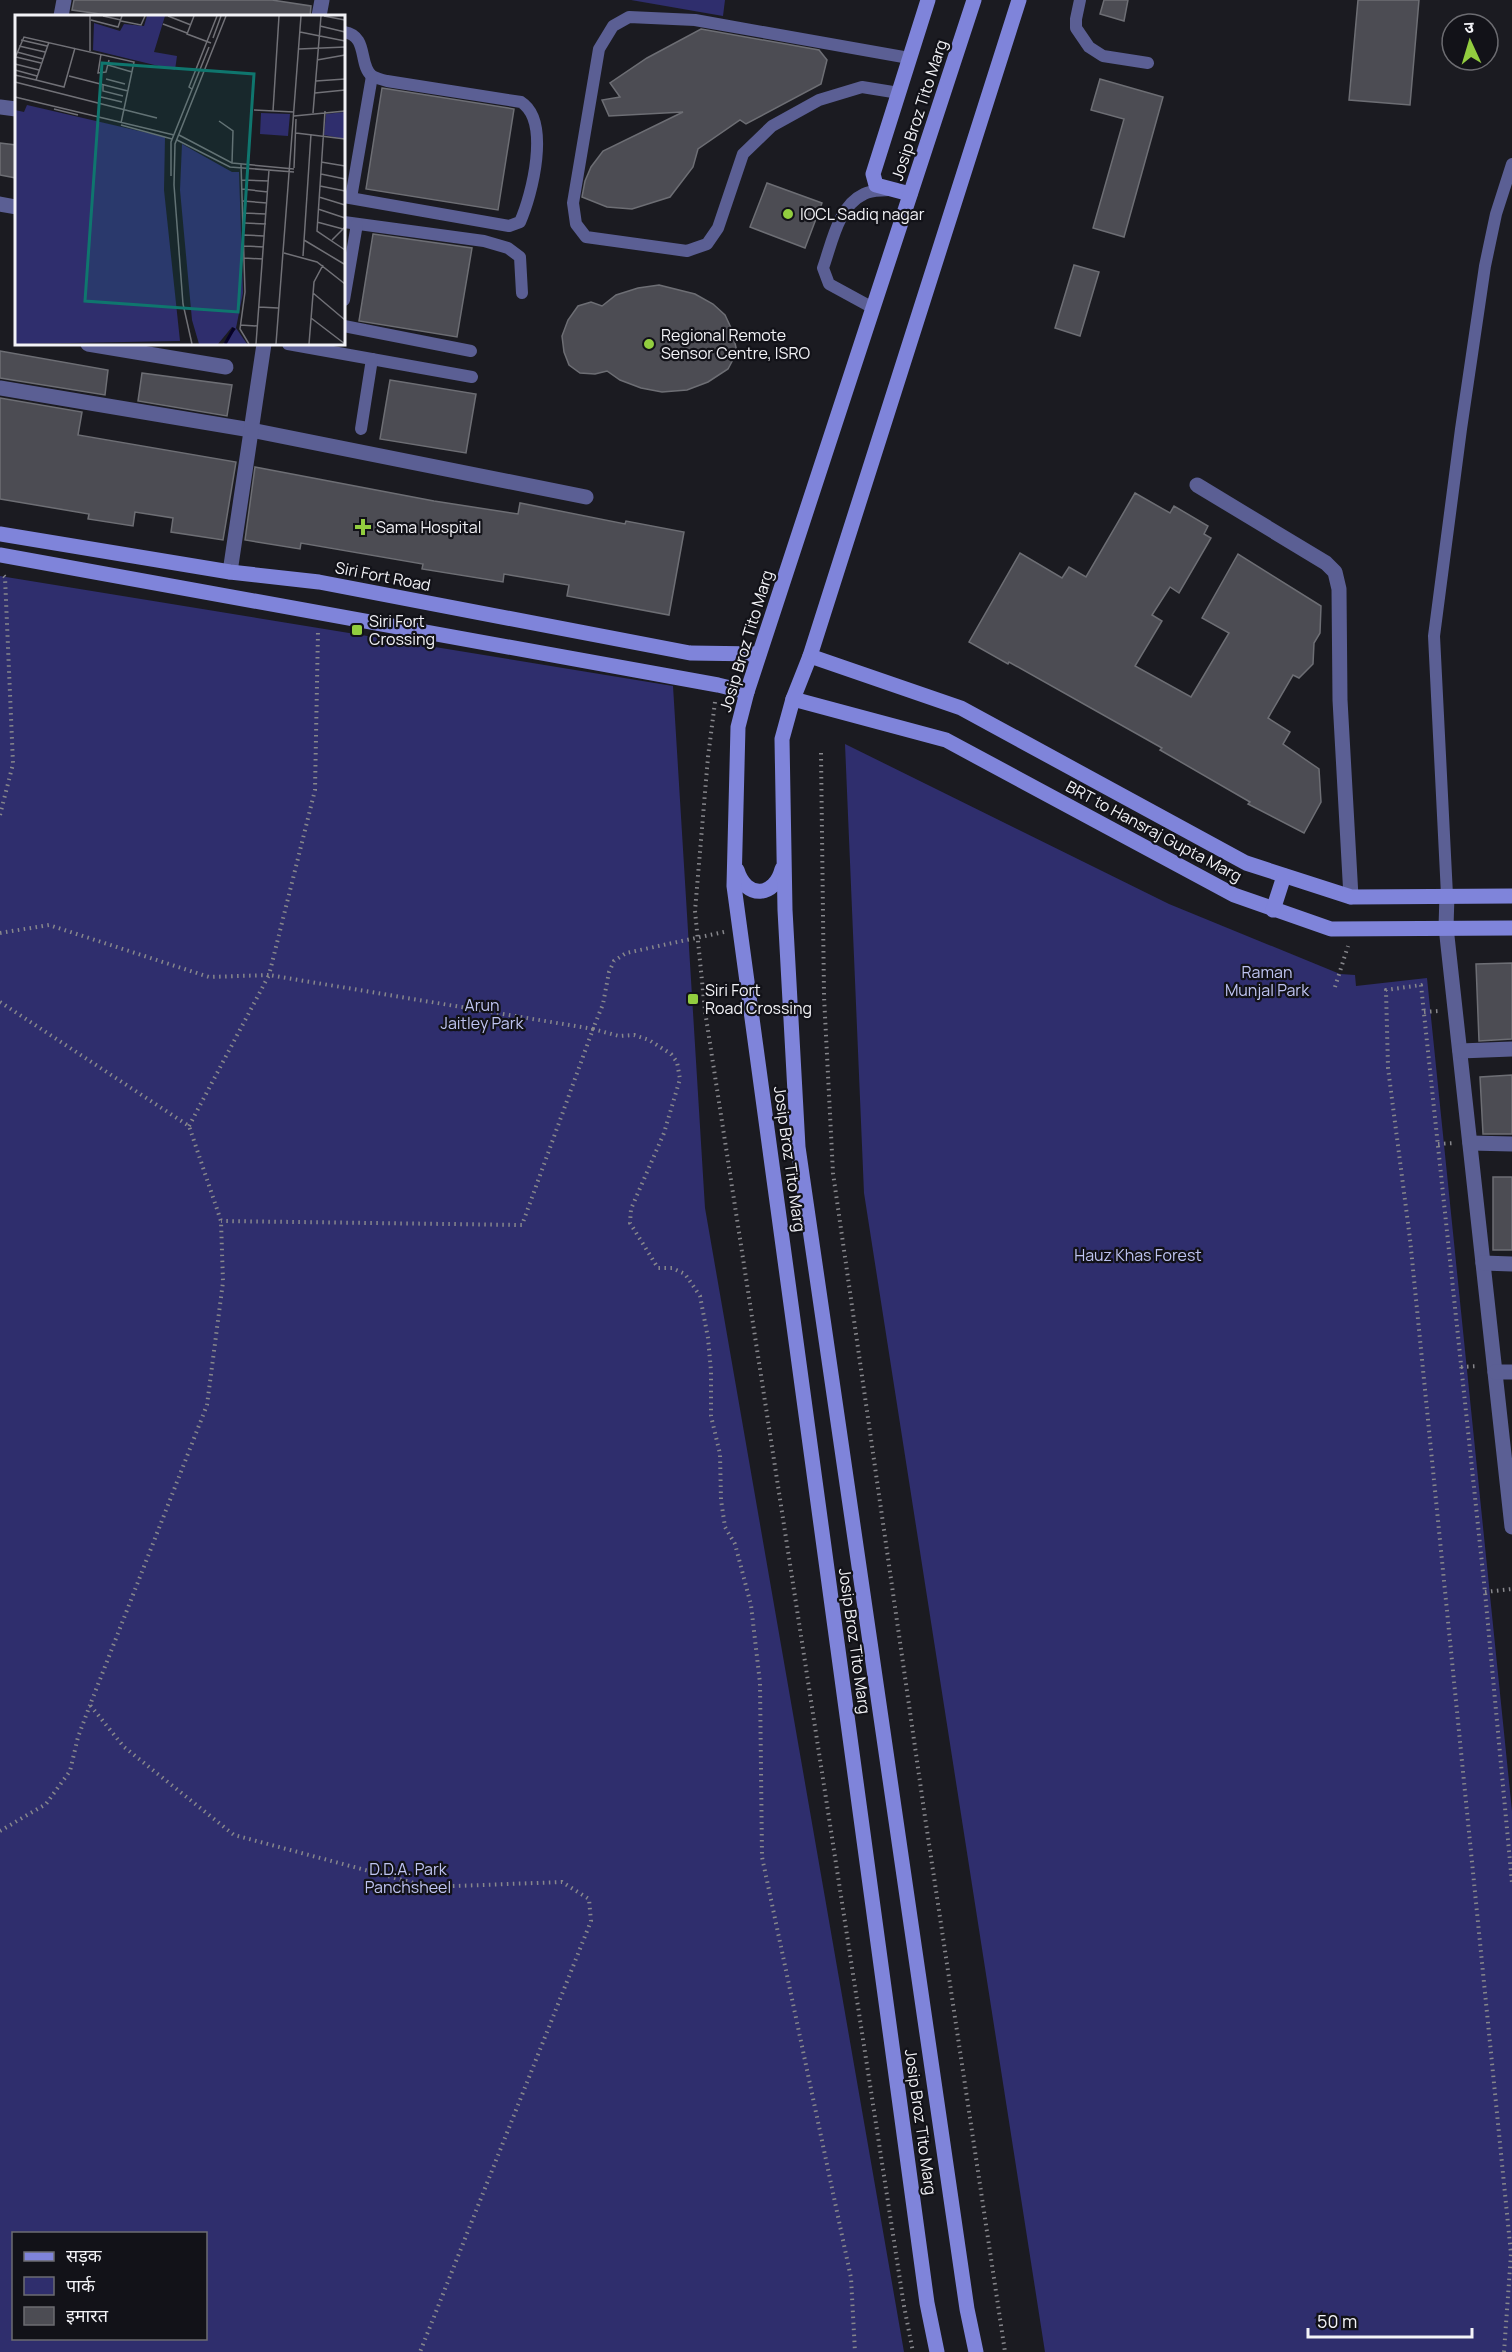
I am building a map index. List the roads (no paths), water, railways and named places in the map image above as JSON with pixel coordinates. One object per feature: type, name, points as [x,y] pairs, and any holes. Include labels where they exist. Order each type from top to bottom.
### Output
[{"type":"main road","points":[[910,194],[876,185],[873,174],[928,0]]},
{"type":"main road","name":"Josip Broz Tito Marg","points":[[937,2352],[927,2303],[734,886],[738,727],[747,693],[974,0]]},
{"type":"main road","name":"Josip Broz Tito Marg","points":[[976,2352],[967,2309],[798,1147],[784,863],[782,739],[1019,0]]},
{"type":"main road","name":"Siri Fort Road","points":[[0,534],[230,572],[320,582],[690,653],[759,654]]},
{"type":"main road","points":[[0,555],[718,685],[747,693]]},
{"type":"main road","name":"BRT to Hansraj Gupta Marg","points":[[810,656],[961,708],[1246,863],[1284,876],[1350,897],[1512,896]]},
{"type":"main road","name":"BRT to Hansraj Gupta Marg","points":[[793,699],[946,740],[1234,895],[1331,929],[1512,928]]},
{"type":"main road","points":[[735,861],[739,878],[750,891],[768,889],[781,875],[784,863]]},
{"type":"main road","points":[[1274,910],[1284,876]]},
{"type":"street","points":[[61,15],[64,0]]},
{"type":"street","points":[[319,15],[322,0]]},
{"type":"street","points":[[0,107],[15,109]]},
{"type":"street","points":[[0,204],[15,207]]},
{"type":"street","points":[[94,345],[225,367]]},
{"type":"street","points":[[230,572],[264,345]]},
{"type":"street","points":[[0,388],[251,430],[586,497]]},
{"type":"street","points":[[1197,485],[1326,563],[1335,572],[1340,589],[1340,699],[1350,897]]},
{"type":"street","points":[[1447,895],[1446,927],[1495,1372],[1510,1473],[1512,1527]]},
{"type":"street","points":[[1460,1051],[1512,1049]]},
{"type":"street","points":[[1470,1143],[1512,1144]]},
{"type":"street","points":[[1483,1263],[1512,1264]]},
{"type":"street","points":[[1495,1372],[1512,1372]]},
{"type":"lane","points":[[1080,0],[1076,27],[1089,47],[1103,56],[1148,63]]},
{"type":"lane","points":[[899,93],[862,87],[819,100],[772,126],[742,154],[718,228],[707,244],[687,251],[585,237],[576,224],[573,203],[599,49],[613,26],[629,17],[695,20],[909,58]]},
{"type":"lane","points":[[345,32],[357,40],[363,52],[366,67],[372,76],[387,81],[522,102],[528,106],[538,127],[538,142],[526,208],[520,222],[509,226],[347,198],[372,76]]},
{"type":"lane","points":[[1447,895],[1434,636],[1485,266],[1496,214],[1512,164]]},
{"type":"lane","points":[[873,308],[829,284],[823,268],[843,213],[849,206],[866,192],[895,190]]},
{"type":"lane","points":[[345,222],[484,242],[508,248],[520,257],[522,293]]},
{"type":"lane","points":[[345,294],[357,224]]},
{"type":"lane","points":[[345,326],[471,351]]},
{"type":"lane","points":[[294,345],[472,377]]},
{"type":"lane","points":[[361,429],[372,359]]},
{"type":"place","name":"IOCL Sadiq nagar","points":[[788,214]]},
{"type":"place","name":"Regional Remote Sensor Centre, ISRO","points":[[649,344]]},
{"type":"place","name":"Sama Hospital","points":[[363,527]]},
{"type":"place","name":"Siri Fort Crossing","points":[[357,630]]},
{"type":"place","name":"Siri Fort Road Crossing","points":[[693,999]]},
{"type":"park label","name":"Raman Munjal Park","points":[[1267,981]]},
{"type":"park label","name":"Arun Jaitley Park","points":[[482,1014]]},
{"type":"park label","name":"Hauz Khas Forest","points":[[1138,1255]]},
{"type":"park label","name":"D.D.A. Park Panchsheel","points":[[408,1878]]}]
